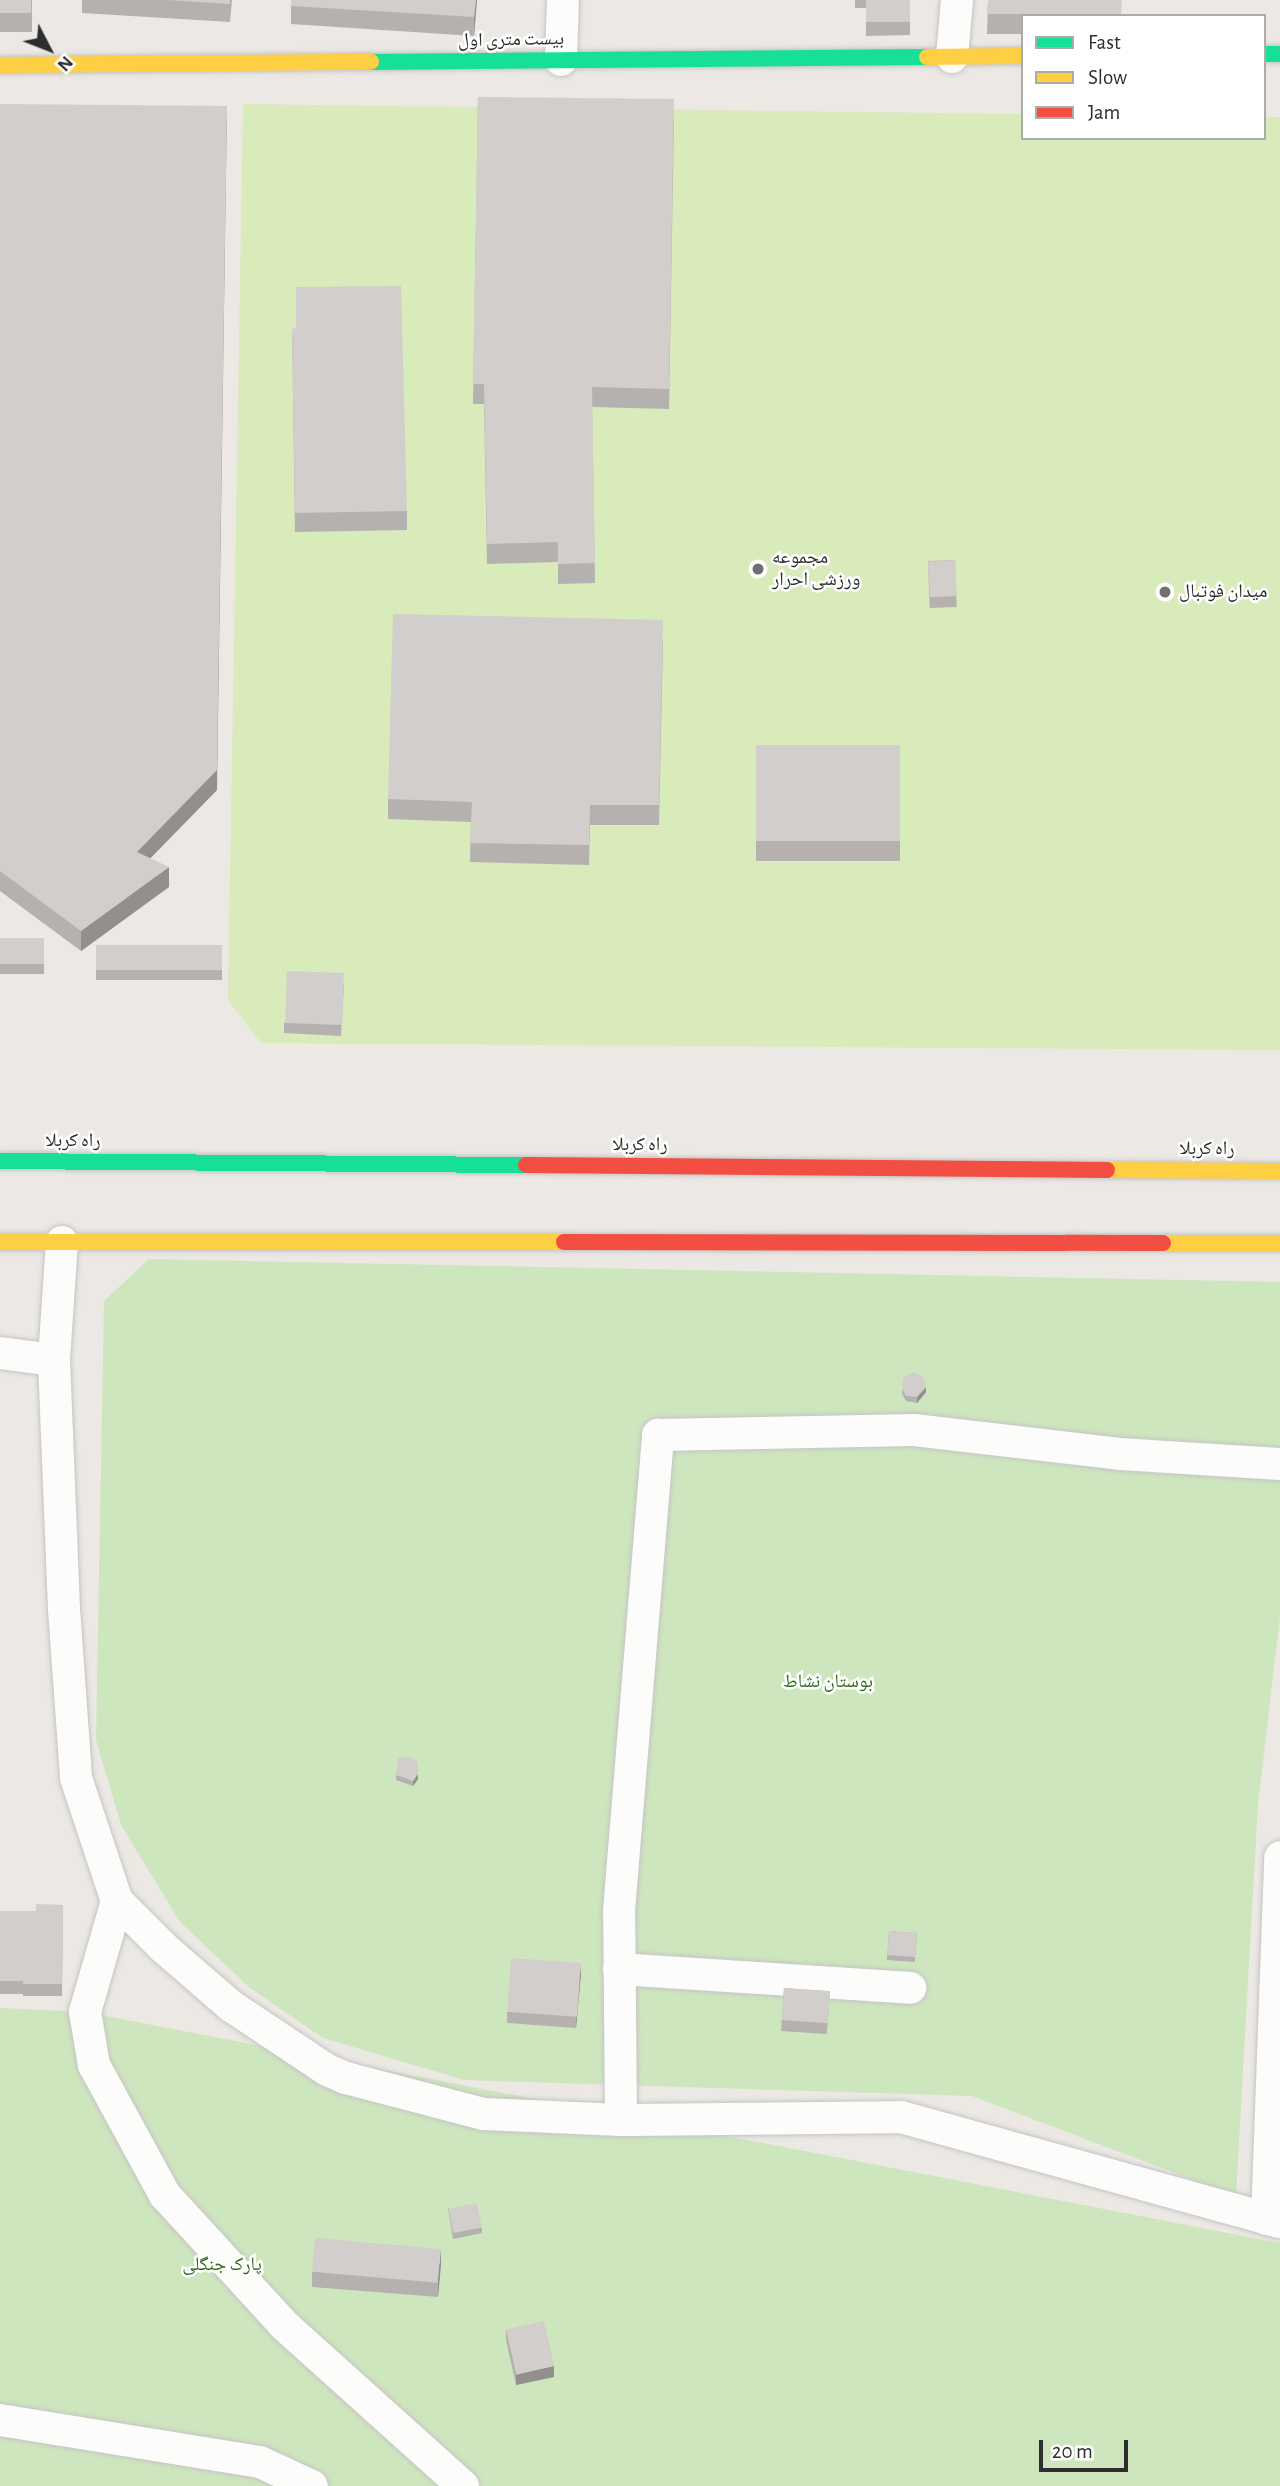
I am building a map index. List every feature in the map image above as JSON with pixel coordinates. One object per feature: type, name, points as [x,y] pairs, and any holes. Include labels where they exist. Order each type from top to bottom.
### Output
[{"type":"main road","name":"بیست متری اول","points":[[0,65],[1021,56]]},
{"type":"main road","name":"راه کربلا","points":[[0,1161],[1280,1171]]},
{"type":"main road","points":[[0,1242],[1280,1243]]},
{"type":"street","points":[[561,60],[563,0]]},
{"type":"street","points":[[952,57],[957,0]]},
{"type":"street","points":[[62,1242],[54,1360],[64,1609],[76,1778],[117,1901],[164,1948],[231,2006],[327,2070],[482,2114],[621,2120],[901,2118],[1274,2220],[1280,1857]]},
{"type":"street","points":[[0,1353],[54,1360]]},
{"type":"street","points":[[621,2120],[621,1884],[658,1435],[914,1430],[1121,1454],[1280,1464]]},
{"type":"street","points":[[117,1901],[85,2012],[94,2065],[165,2195],[284,2325],[463,2486]]},
{"type":"street","points":[[619,1969],[910,1989]]},
{"type":"street","points":[[0,2420],[260,2462],[312,2486]]},
{"type":"green space","name":"مجموعه ورزشی احرار","points":[[243,104],[1021,114],[1021,140],[1266,140],[1266,117],[1280,117],[1280,1050],[261,1043],[228,1000]]},
{"type":"green space","name":"بوستان نشاط","points":[[149,1259],[1280,1282],[1280,1617],[1258,1804],[1236,2196],[972,2096],[464,2080],[323,2038],[250,1988],[180,1922],[121,1825],[96,1740],[104,1301]]},
{"type":"green space","name":"پارک جنگلی","points":[[0,2008],[85,2012],[1280,2243],[1280,2486],[0,2486]]},
{"type":"building","points":[[0,0],[31,0],[31,13],[0,13]]},
{"type":"building","points":[[168,0],[230,0],[230,4]]},
{"type":"building","points":[[291,0],[476,0],[474,17],[291,6]]},
{"type":"building","points":[[866,0],[910,0],[910,22],[866,22]]},
{"type":"building","points":[[988,0],[1122,0],[1121,14],[987,14]]},
{"type":"building","points":[[478,97],[674,99],[669,389],[592,387],[595,563],[558,564],[558,542],[487,544],[484,384],[473,384]]},
{"type":"building","points":[[0,104],[227,106],[217,770],[137,852],[169,867],[81,931],[0,871]]},
{"type":"building","points":[[401,286],[407,511],[295,513],[292,329],[296,328],[296,287]]},
{"type":"building","points":[[955,560],[957,596],[930,597],[928,561]]},
{"type":"building","points":[[393,614],[663,620],[659,805],[590,805],[589,845],[470,843],[472,802],[388,799]]},
{"type":"building","points":[[756,745],[900,745],[900,841],[756,841]]},
{"type":"building","points":[[0,938],[44,938],[44,964],[0,964]]},
{"type":"building","points":[[96,945],[222,945],[222,970],[96,970]]},
{"type":"building","points":[[287,971],[344,973],[342,1025],[285,1023]]},
{"type":"building","points":[[914,1372],[923,1377],[926,1387],[917,1397],[906,1396],[902,1389],[903,1378]]},
{"type":"building","points":[[410,1757],[418,1762],[418,1774],[413,1781],[396,1775],[398,1758]]},
{"type":"building","points":[[36,1904],[63,1905],[62,1984],[0,1981],[0,1911],[36,1911]]},
{"type":"building","points":[[889,1931],[917,1933],[915,1957],[887,1955]]},
{"type":"building","points":[[511,1958],[581,1963],[577,2017],[507,2012]]},
{"type":"building","points":[[784,1988],[830,1991],[828,2023],[782,2020]]},
{"type":"building","points":[[477,2203],[482,2228],[453,2233],[449,2209]]},
{"type":"building","points":[[315,2238],[441,2249],[438,2283],[312,2272]]},
{"type":"building","points":[[544,2321],[554,2366],[516,2375],[506,2330]]},
{"type":"traffic: fast","points":[[1266,54],[1280,54]]},
{"type":"traffic: fast","points":[[371,62],[927,57]]},
{"type":"traffic: fast","points":[[0,1161],[526,1165]]},
{"type":"traffic: slow","points":[[927,57],[1021,56]]},
{"type":"traffic: slow","points":[[0,65],[371,62]]},
{"type":"traffic: slow","points":[[1107,1170],[1280,1171]]},
{"type":"traffic: slow","points":[[0,1242],[564,1242]]},
{"type":"traffic: slow","points":[[1163,1243],[1280,1243]]},
{"type":"traffic: jam","points":[[526,1165],[1107,1170]]},
{"type":"traffic: jam","points":[[564,1242],[1163,1243]]},
{"type":"place","name":"مجموعه ورزشی احرار","points":[[758,569]]},
{"type":"place","name":"میدان فوتبال","points":[[1165,592]]}]
